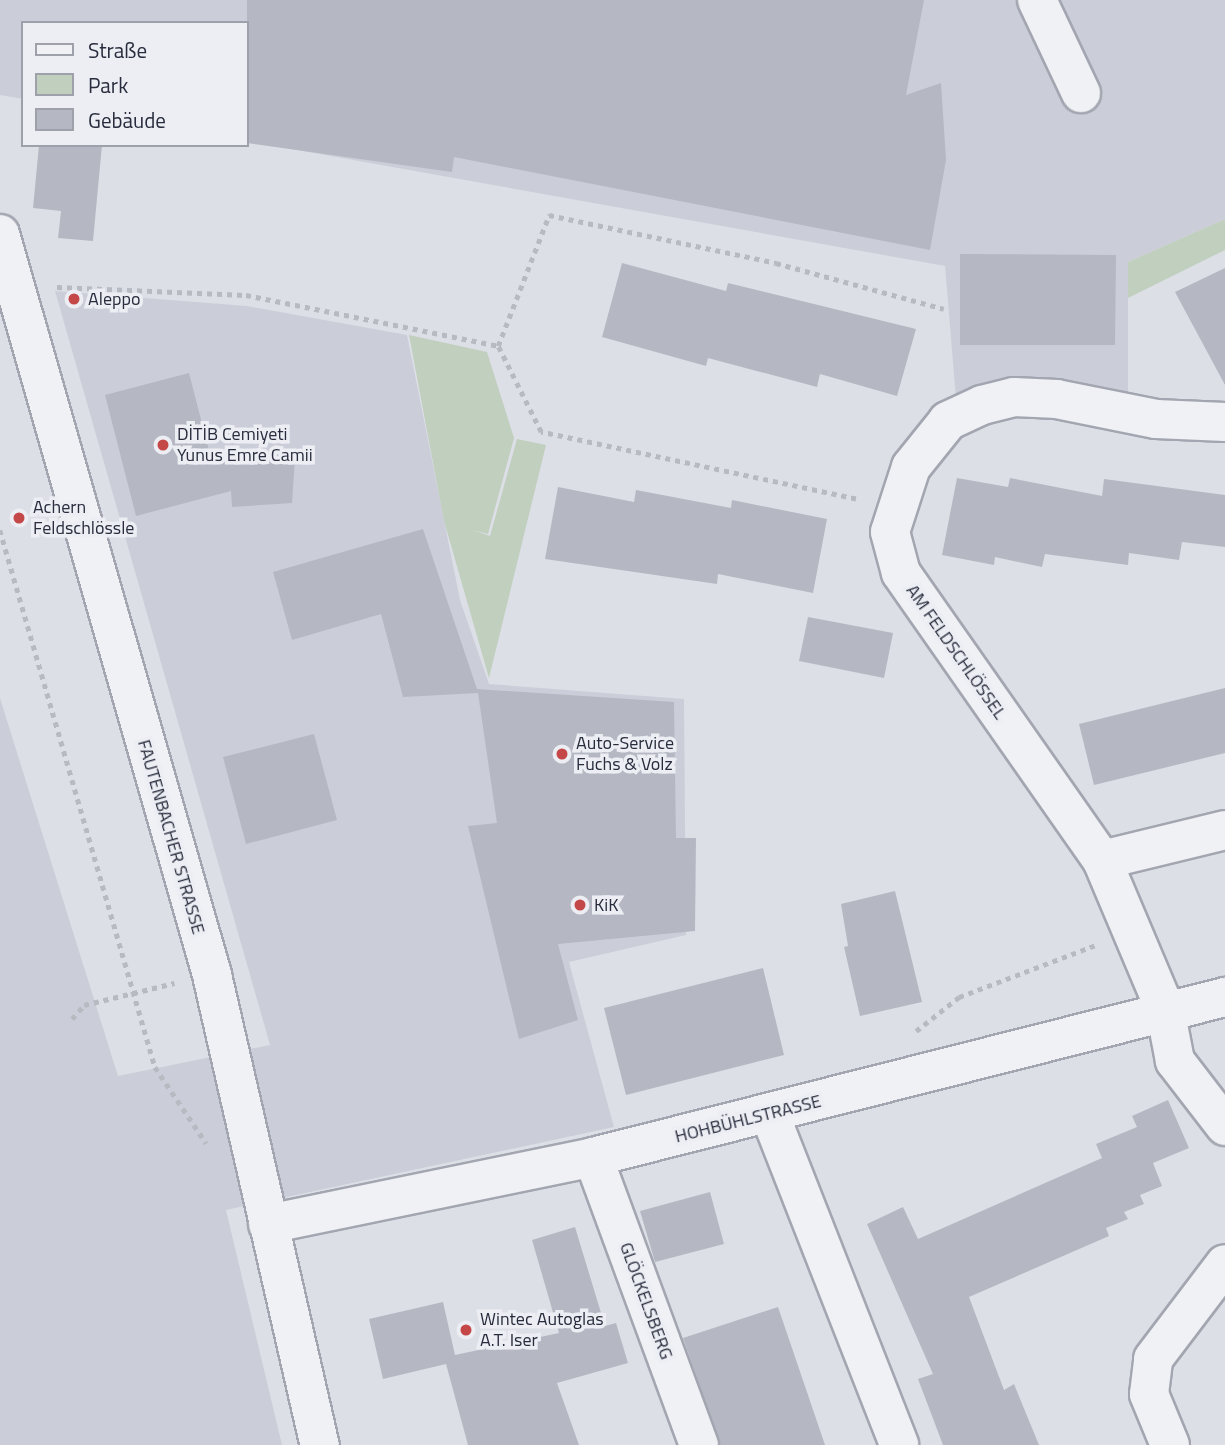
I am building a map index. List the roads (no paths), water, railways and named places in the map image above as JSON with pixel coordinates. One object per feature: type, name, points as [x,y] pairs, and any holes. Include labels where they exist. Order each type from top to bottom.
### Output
[{"type":"street","points":[[1037,0],[1081,93]]},
{"type":"street","name":"FAUTENBACHER STRASSE","points":[[0,234],[212,975],[320,1445]]},
{"type":"street","name":"AM FELDSCHLÖSSEL","points":[[1225,422],[1156,419],[1057,399],[1014,397],[982,405],[948,421],[911,467],[893,507],[890,532],[901,573],[1102,860],[1165,1009],[1175,1061],[1225,1126]]},
{"type":"street","points":[[1102,860],[1225,830]]},
{"type":"street","name":"HOHBÜHLSTRASSE","points":[[268,1224],[593,1157],[770,1115],[1165,1009],[1225,997]]},
{"type":"street","points":[[770,1115],[899,1445]]},
{"type":"street","name":"GLÖCKELSBERG","points":[[593,1157],[699,1445]]},
{"type":"street","points":[[1170,1445],[1154,1412],[1149,1373],[1170,1333],[1225,1264]]},
{"type":"place","name":"Aleppo","points":[[74,299]]},
{"type":"place","name":"DİTİB Cemiyeti Yunus Emre Camii","points":[[163,445]]},
{"type":"place","name":"Achern Feldschlössle","points":[[19,518]]},
{"type":"place","name":"Auto-Service Fuchs & Volz","points":[[562,754]]},
{"type":"place","name":"KiK","points":[[580,905]]},
{"type":"place","name":"Wintec Autoglas A.T. Iser","points":[[466,1330]]}]
